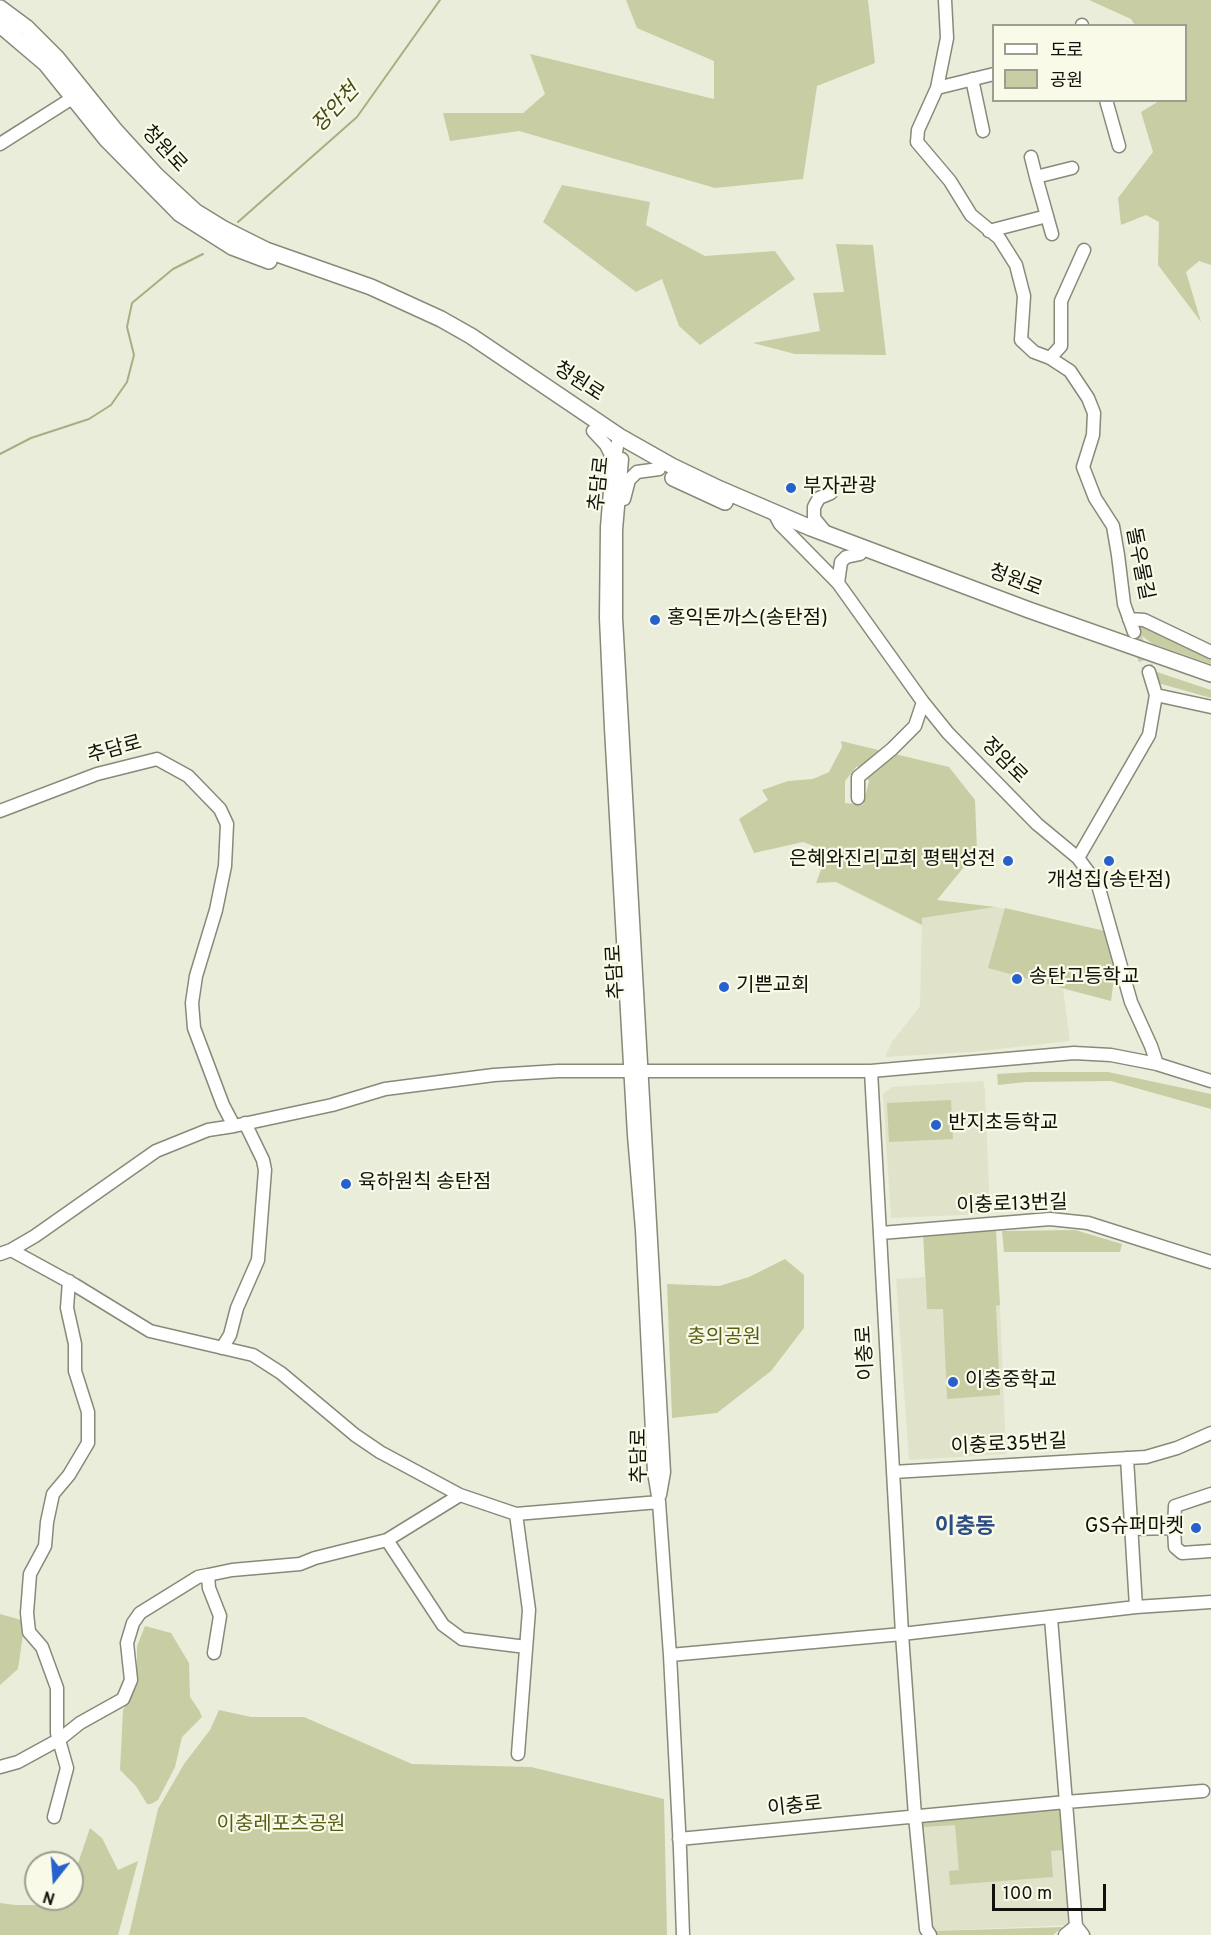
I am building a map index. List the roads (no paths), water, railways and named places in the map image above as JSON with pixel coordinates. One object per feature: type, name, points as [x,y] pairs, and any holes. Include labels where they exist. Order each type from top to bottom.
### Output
[{"type":"main road","name":"청원로","points":[[0,8],[27,28],[56,57],[114,129],[156,175],[196,212],[266,250],[371,287],[441,319],[471,336],[658,469],[702,492],[827,534],[1040,614],[1211,674]]},
{"type":"main road","name":"청원로","points":[[0,25],[46,64],[107,140],[133,167],[180,214],[203,230],[249,254],[389,304],[452,335],[593,430],[777,517],[860,554],[1132,657],[1211,684]]},
{"type":"street","name":"돌우물길","points":[[945,0],[947,38],[937,88],[918,130],[917,142],[950,181],[971,215],[999,238],[1016,265],[1024,296],[1021,340],[1034,352],[1050,358],[1070,371],[1088,398],[1094,413],[1093,435],[1083,467],[1095,498],[1113,526],[1124,604],[1134,632]]},
{"type":"street","points":[[937,88],[992,74]]},
{"type":"street","points":[[972,79],[982,131]]},
{"type":"street","points":[[0,144],[74,98]]},
{"type":"street","points":[[1107,102],[1119,146]]},
{"type":"street","points":[[1031,157],[1052,234]]},
{"type":"street","points":[[1036,177],[1072,168]]},
{"type":"street","points":[[989,231],[1047,216]]},
{"type":"street","points":[[1050,358],[1061,346],[1061,301],[1084,250]]},
{"type":"street","points":[[593,430],[611,455],[611,479]]},
{"type":"street","name":"추담로","points":[[621,443],[611,479],[607,526],[607,629],[610,728],[637,1071]]},
{"type":"street","name":"추담로","points":[[621,443],[616,532],[616,618],[637,1071],[634,1136],[643,1242],[654,1472],[659,1502],[670,1655],[683,1935]]},
{"type":"street","points":[[616,532],[629,480],[637,472],[658,469]]},
{"type":"street","points":[[827,534],[814,518],[814,507],[819,498],[831,493]]},
{"type":"street","name":"정암로","points":[[777,517],[838,583],[923,702],[948,733],[1037,824],[1078,858],[1098,885],[1131,1002],[1151,1046],[1156,1064]]},
{"type":"street","points":[[838,583],[841,562],[846,557],[860,554]]},
{"type":"street","points":[[1129,619],[1143,620],[1211,652]]},
{"type":"street","points":[[1078,858],[1149,735],[1156,695],[1149,672]]},
{"type":"street","points":[[1156,695],[1211,707]]},
{"type":"street","points":[[858,798],[858,777],[892,749],[915,726],[923,702]]},
{"type":"street","name":"추담로","points":[[0,811],[97,774],[157,759],[188,776],[220,809],[227,824],[225,866],[216,910],[196,976],[192,1003],[194,1028],[223,1105],[240,1125],[263,1160],[264,1170],[258,1260],[241,1299],[230,1335],[222,1348]]},
{"type":"street","points":[[6,1252],[35,1236],[156,1151],[208,1130],[332,1105],[385,1089],[494,1075],[558,1071],[871,1071],[1074,1053],[1111,1055],[1156,1064],[1211,1080]]},
{"type":"street","name":"이충로","points":[[871,1071],[902,1634],[915,1816],[926,1929],[930,1935]]},
{"type":"street","name":"이충로13번길","points":[[881,1233],[1050,1220],[1088,1223],[1211,1262]]},
{"type":"street","points":[[6,1252],[69,1281],[150,1331],[253,1355],[268,1363],[355,1436],[460,1495],[516,1514],[659,1502]]},
{"type":"street","points":[[54,1817],[67,1768],[57,1733],[57,1688],[42,1647],[29,1632],[27,1613],[30,1574],[45,1546],[53,1494],[69,1475],[88,1443],[88,1412],[75,1371],[75,1344],[68,1308],[69,1281]]},
{"type":"street","name":"이충로35번길","points":[[893,1472],[1146,1457],[1177,1448],[1210,1434]]},
{"type":"street","points":[[1127,1458],[1136,1607]]},
{"type":"street","points":[[1211,1494],[1175,1506],[1174,1528],[1175,1547],[1182,1553],[1211,1551]]},
{"type":"street","points":[[0,1767],[18,1762],[60,1739],[80,1723],[123,1699],[131,1680],[127,1643],[133,1623],[140,1612],[198,1577],[232,1570],[300,1564],[387,1540],[460,1495]]},
{"type":"street","points":[[516,1514],[529,1610],[518,1754]]},
{"type":"street","points":[[1131,1529],[1174,1528]]},
{"type":"street","points":[[387,1540],[443,1625],[462,1639],[526,1647]]},
{"type":"street","points":[[208,1575],[209,1588],[220,1616],[214,1653]]},
{"type":"street","points":[[670,1655],[902,1634],[1136,1607],[1211,1602]]},
{"type":"street","points":[[1051,1618],[1066,1802],[1080,1930],[1065,1935]]},
{"type":"street","name":"이충로","points":[[679,1839],[1203,1791]]},
{"type":"waterway","name":"장안천","points":[[238,222],[357,117],[440,0]]},
{"type":"waterway","points":[[0,454],[31,438],[89,419],[111,405],[127,382],[134,355],[127,327],[132,303],[173,269],[203,254]]},
{"type":"tunnel","points":[[1134,632],[1149,672]]},
{"type":"place","name":"부자관광","points":[[791,488]]},
{"type":"place","name":"홍익돈까스(송탄점)","points":[[655,620]]},
{"type":"place","name":"은혜와진리교회 평택성전","points":[[1008,861]]},
{"type":"place","name":"개성집(송탄점)","points":[[1109,861]]},
{"type":"place","name":"송탄고등학교","points":[[1017,979]]},
{"type":"place","name":"기쁜교회","points":[[724,987]]},
{"type":"place","name":"반지초등학교","points":[[936,1125]]},
{"type":"place","name":"육하원칙 송탄점","points":[[346,1184]]},
{"type":"place","name":"이충중학교","points":[[953,1382]]},
{"type":"place","name":"GS슈퍼마켓","points":[[1196,1528]]},
{"type":"district","name":"이충동","points":[[965,1529]]},
{"type":"park label","name":"충의공원","points":[[724,1339]]},
{"type":"park label","name":"이충레포츠공원","points":[[281,1826]]}]
